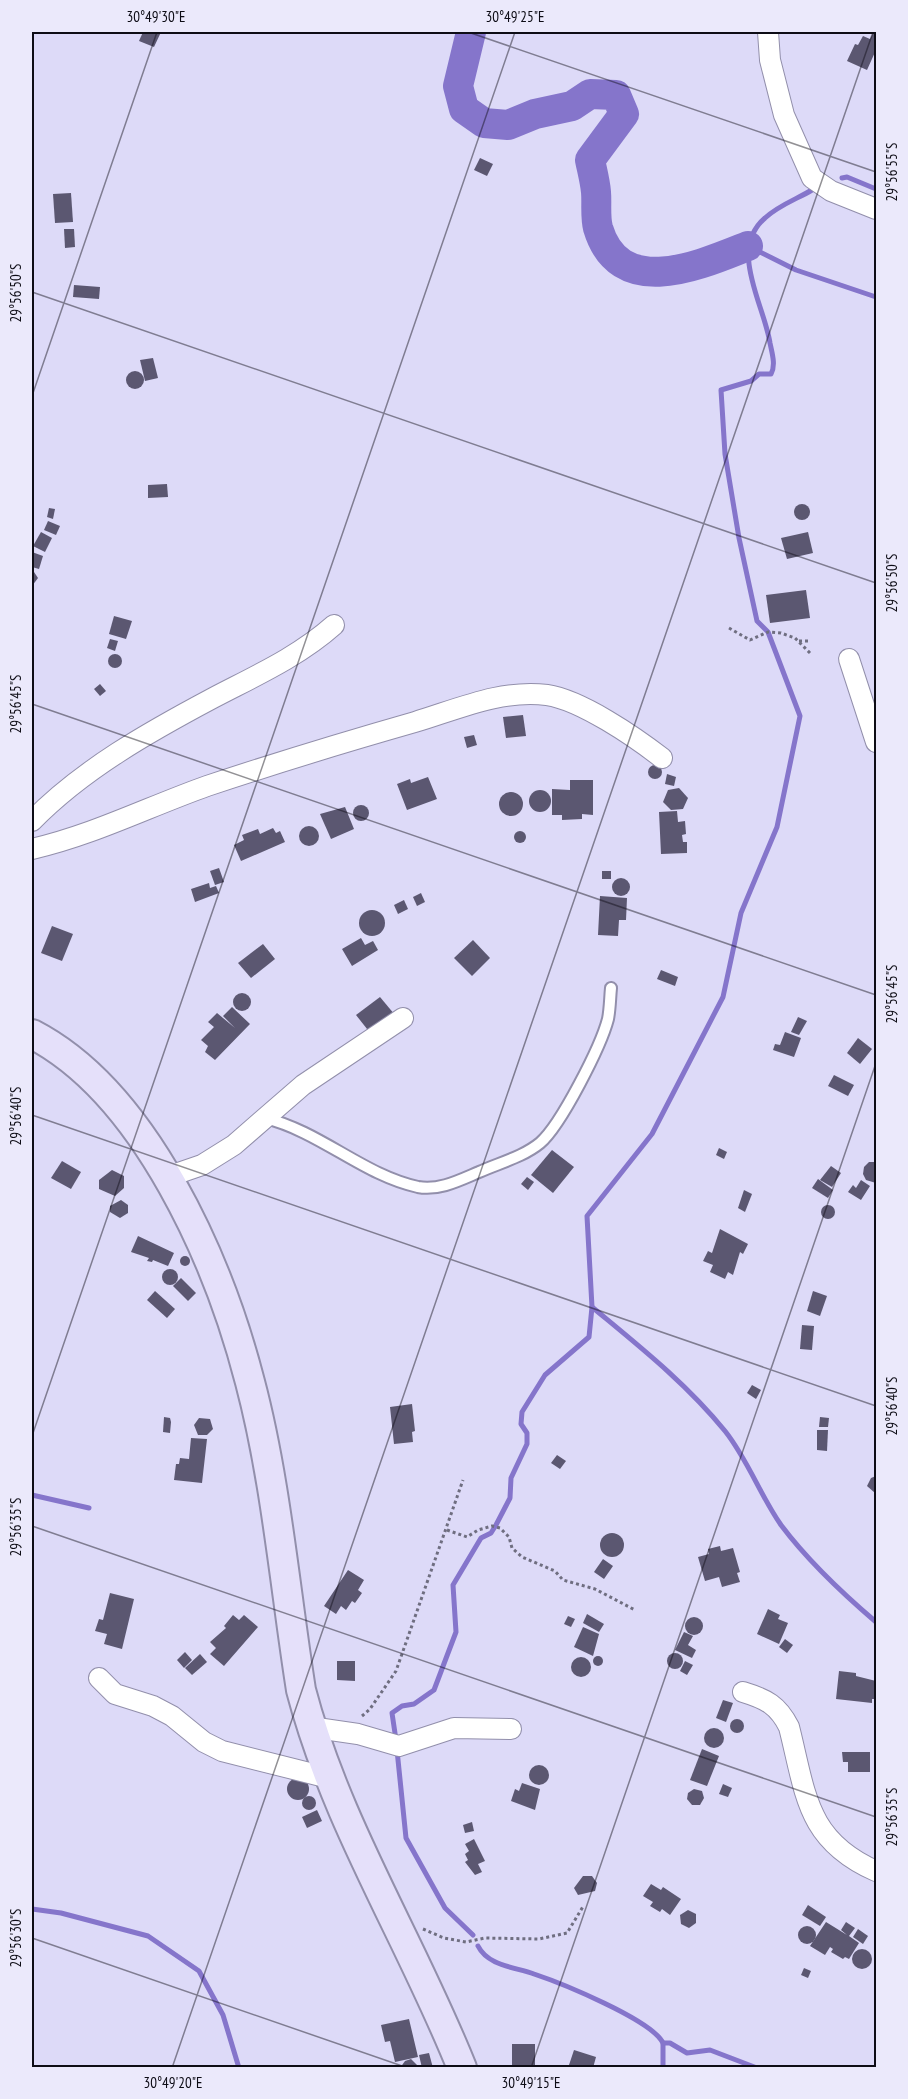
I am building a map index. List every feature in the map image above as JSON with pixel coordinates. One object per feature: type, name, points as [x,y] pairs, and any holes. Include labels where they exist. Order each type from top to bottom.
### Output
[{"type":"street","points":[[768,32],[770,60],[784,115],[812,178],[831,191],[876,209]]},
{"type":"street","points":[[32,821],[74,783],[104,762],[177,717],[300,652],[334,625]]},
{"type":"street","points":[[849,659],[876,742]]},
{"type":"street","points":[[32,849],[93,832],[205,787],[350,739],[488,699],[519,693],[549,695],[576,706],[639,740],[662,758]]},
{"type":"street","points":[[167,1177],[202,1165],[234,1145],[303,1085],[403,1018]]},
{"type":"street","points":[[32,1034],[50,1043],[98,1083],[143,1138],[185,1208],[223,1298],[250,1381],[273,1503],[301,1690],[310,1727],[374,1884],[425,1979],[462,2067]]},
{"type":"street","points":[[99,1678],[115,1694],[153,1706],[172,1716],[204,1742],[222,1751],[329,1778]]},
{"type":"street","points":[[743,1692],[775,1705],[782,1714],[789,1727],[814,1819],[828,1840],[846,1855],[876,1871]]},
{"type":"street","points":[[310,1727],[343,1731],[399,1746],[454,1728],[511,1729]]},
{"type":"lane","points":[[265,1118],[311,1134],[369,1168],[418,1187],[433,1188],[453,1183],[520,1155],[541,1142],[574,1093],[596,1052],[608,1019],[611,988]]},
{"type":"path","points":[[729,628],[750,640],[768,632],[789,635],[812,655]]},
{"type":"path","points":[[798,641],[811,641]]},
{"type":"path","points":[[343,1731],[370,1710],[396,1671],[463,1480]]},
{"type":"path","points":[[447,1530],[467,1537],[478,1530],[492,1526],[500,1528],[509,1537],[512,1548],[522,1557],[555,1571],[563,1580],[595,1589],[635,1610]]},
{"type":"path","points":[[403,1938],[412,1930],[422,1929],[444,1938],[466,1942],[485,1938],[550,1937],[567,1933],[584,1905]]},
{"type":"building","points":[[143,32],[161,32],[154,47],[139,41]]},
{"type":"building","points":[[873,33],[876,35],[876,50],[867,70],[847,61],[855,44],[858,45],[863,36],[870,39]]},
{"type":"building","points":[[480,158],[493,164],[487,176],[474,170]]},
{"type":"building","points":[[71,193],[73,222],[55,223],[53,194]]},
{"type":"building","points":[[64,229],[74,229],[75,247],[65,248]]},
{"type":"building","points":[[74,285],[100,287],[99,299],[73,297]]},
{"type":"building","points":[[153,358],[158,378],[145,381],[140,360]]},
{"type":"building","points":[[135,371],[141,374],[144,380],[141,386],[135,389],[129,386],[126,380],[129,374]]},
{"type":"building","points":[[167,484],[168,497],[148,498],[148,485]]},
{"type":"building","points":[[802,504],[808,506],[810,512],[808,518],[802,520],[796,518],[794,512],[796,506]]},
{"type":"building","points":[[49,508],[55,509],[53,519],[47,517]]},
{"type":"building","points":[[48,521],[60,526],[56,535],[44,530]]},
{"type":"building","points":[[41,532],[52,538],[45,552],[33,546]]},
{"type":"building","points":[[808,532],[813,553],[787,559],[781,538]]},
{"type":"building","points":[[32,552],[43,556],[39,569],[32,567]]},
{"type":"building","points":[[32,569],[38,578],[32,586]]},
{"type":"building","points":[[806,590],[810,618],[770,623],[766,595]]},
{"type":"building","points":[[114,616],[132,621],[126,639],[109,634]]},
{"type":"building","points":[[110,639],[118,641],[115,651],[107,648]]},
{"type":"building","points":[[112,654],[118,654],[122,661],[118,668],[112,668],[108,664],[108,658]]},
{"type":"building","points":[[100,684],[106,691],[100,696],[94,689]]},
{"type":"building","points":[[523,715],[526,736],[506,738],[503,717]]},
{"type":"building","points":[[474,735],[477,745],[467,748],[464,737]]},
{"type":"building","points":[[655,765],[660,767],[662,772],[660,777],[655,779],[650,777],[648,772],[650,767]]},
{"type":"building","points":[[667,774],[676,777],[674,786],[665,784]]},
{"type":"building","points":[[428,777],[437,799],[407,810],[397,784],[410,779],[411,783]]},
{"type":"building","points":[[570,780],[593,780],[593,815],[582,814],[582,819],[562,820],[562,815],[552,815],[552,789],[570,790]]},
{"type":"building","points":[[679,788],[688,798],[683,809],[671,810],[663,802],[668,790]]},
{"type":"building","points":[[540,790],[548,793],[551,801],[548,809],[540,812],[532,809],[529,801],[532,793]]},
{"type":"building","points":[[511,792],[520,795],[523,804],[520,813],[511,816],[502,813],[499,804],[502,795]]},
{"type":"building","points":[[361,805],[369,813],[361,821],[353,813]]},
{"type":"building","points":[[345,807],[354,829],[331,839],[320,814]]},
{"type":"building","points":[[677,811],[678,822],[685,821],[686,834],[682,835],[683,842],[687,842],[687,853],[661,854],[659,812]]},
{"type":"building","points":[[305,826],[313,826],[319,832],[319,840],[313,846],[305,846],[299,840],[299,832]]},
{"type":"building","points":[[273,828],[276,833],[280,831],[285,842],[241,861],[234,845],[244,840],[242,835],[258,829],[260,834]]},
{"type":"building","points":[[520,831],[526,837],[520,843],[514,837]]},
{"type":"building","points":[[219,868],[224,882],[215,885],[210,871]]},
{"type":"building","points":[[602,871],[611,871],[611,879],[602,879]]},
{"type":"building","points":[[621,878],[627,881],[630,887],[627,893],[621,896],[615,893],[612,887],[615,881]]},
{"type":"building","points":[[209,883],[210,888],[216,886],[219,893],[195,902],[191,889]]},
{"type":"building","points":[[421,893],[425,902],[417,906],[413,897]]},
{"type":"building","points":[[600,896],[627,898],[626,920],[619,920],[618,936],[598,935]]},
{"type":"building","points":[[404,900],[408,909],[398,914],[394,905]]},
{"type":"building","points":[[372,910],[381,914],[385,923],[381,932],[372,936],[363,932],[359,923],[363,914]]},
{"type":"building","points":[[52,926],[73,934],[62,961],[41,953]]},
{"type":"building","points":[[361,938],[365,945],[373,941],[378,950],[352,966],[342,949]]},
{"type":"building","points":[[473,940],[490,958],[472,976],[454,958]]},
{"type":"building","points":[[263,944],[275,959],[251,978],[238,963]]},
{"type":"building","points":[[661,970],[678,977],[675,986],[657,979]]},
{"type":"building","points":[[242,993],[248,996],[251,1002],[248,1008],[242,1011],[236,1008],[233,1002],[236,996]]},
{"type":"building","points":[[380,997],[395,1015],[371,1034],[356,1015]]},
{"type":"building","points":[[232,1007],[250,1024],[215,1060],[205,1052],[208,1046],[201,1040],[214,1027],[208,1022],[217,1013],[235,1028],[223,1016]]},
{"type":"building","points":[[798,1017],[807,1021],[799,1035],[791,1032]]},
{"type":"building","points":[[785,1032],[801,1038],[794,1057],[773,1050],[775,1044],[780,1045]]},
{"type":"building","points":[[858,1038],[872,1049],[860,1064],[847,1053]]},
{"type":"building","points":[[834,1075],[854,1085],[848,1096],[828,1086]]},
{"type":"building","points":[[719,1148],[727,1152],[724,1159],[716,1155]]},
{"type":"building","points":[[552,1150],[574,1167],[553,1193],[531,1175]]},
{"type":"building","points":[[62,1161],[81,1172],[71,1189],[51,1178]]},
{"type":"building","points":[[869,1162],[876,1162],[876,1183],[866,1180],[863,1174],[864,1167]]},
{"type":"building","points":[[831,1166],[841,1173],[832,1187],[820,1180]]},
{"type":"building","points":[[112,1170],[124,1176],[124,1188],[115,1196],[99,1189],[99,1180]]},
{"type":"building","points":[[527,1177],[534,1182],[528,1190],[521,1184]]},
{"type":"building","points":[[818,1179],[833,1190],[828,1198],[812,1188]]},
{"type":"building","points":[[861,1180],[870,1186],[861,1200],[848,1192],[853,1185],[856,1188]]},
{"type":"building","points":[[744,1190],[752,1194],[745,1212],[738,1208]]},
{"type":"building","points":[[121,1200],[128,1205],[128,1213],[120,1218],[110,1212],[110,1206]]},
{"type":"building","points":[[825,1205],[831,1205],[835,1212],[831,1219],[825,1219],[821,1215],[821,1209]]},
{"type":"building","points":[[720,1229],[748,1244],[743,1254],[740,1252],[733,1275],[728,1272],[725,1279],[710,1272],[713,1265],[703,1261],[708,1251],[712,1253]]},
{"type":"building","points":[[138,1236],[174,1253],[168,1266],[153,1260],[152,1262],[147,1261],[149,1258],[131,1252]]},
{"type":"building","points":[[185,1256],[189,1257],[189,1265],[185,1266],[181,1265],[180,1261],[181,1257]]},
{"type":"building","points":[[170,1269],[176,1271],[178,1277],[176,1283],[170,1285],[164,1283],[162,1277],[164,1271]]},
{"type":"building","points":[[181,1278],[196,1293],[188,1301],[173,1286]]},
{"type":"building","points":[[155,1291],[175,1309],[167,1318],[147,1300]]},
{"type":"building","points":[[813,1291],[827,1296],[820,1316],[807,1311]]},
{"type":"building","points":[[802,1325],[814,1326],[812,1350],[800,1349]]},
{"type":"building","points":[[752,1385],[761,1390],[756,1399],[747,1393]]},
{"type":"building","points":[[412,1404],[415,1431],[412,1432],[413,1442],[394,1444],[390,1407]]},
{"type":"building","points":[[164,1417],[170,1418],[170,1433],[163,1432]]},
{"type":"building","points":[[820,1417],[829,1418],[828,1427],[819,1427]]},
{"type":"building","points":[[199,1418],[210,1419],[213,1429],[207,1435],[198,1435],[194,1425]]},
{"type":"building","points":[[817,1430],[828,1430],[827,1451],[817,1450]]},
{"type":"building","points":[[191,1438],[207,1439],[202,1483],[174,1480],[176,1464],[179,1464],[180,1458],[189,1459]]},
{"type":"building","points":[[557,1455],[566,1461],[560,1469],[551,1463]]},
{"type":"building","points":[[876,1476],[875,1493],[867,1486],[871,1478]]},
{"type":"building","points":[[612,1533],[621,1536],[624,1545],[621,1554],[612,1557],[603,1554],[600,1545],[603,1536]]},
{"type":"building","points":[[720,1546],[721,1551],[733,1548],[740,1572],[737,1573],[740,1582],[722,1587],[719,1577],[705,1581],[698,1557],[709,1554],[708,1549]]},
{"type":"building","points":[[603,1559],[613,1566],[604,1579],[594,1572]]},
{"type":"building","points":[[348,1570],[364,1580],[358,1590],[362,1593],[355,1603],[352,1601],[346,1610],[341,1606],[336,1614],[324,1606]]},
{"type":"building","points":[[110,1593],[134,1599],[122,1649],[104,1644],[107,1634],[95,1631],[99,1619],[103,1620]]},
{"type":"building","points":[[768,1609],[780,1615],[778,1619],[788,1623],[779,1644],[757,1634]]},
{"type":"building","points":[[587,1614],[604,1624],[599,1632],[583,1623]]},
{"type":"building","points":[[233,1615],[239,1620],[244,1615],[258,1627],[224,1666],[210,1654],[216,1648],[210,1642],[226,1628],[224,1626]]},
{"type":"building","points":[[568,1616],[575,1619],[571,1627],[564,1624]]},
{"type":"building","points":[[694,1617],[700,1620],[703,1626],[700,1632],[694,1635],[688,1632],[685,1626],[688,1620]]},
{"type":"building","points":[[583,1627],[599,1634],[593,1656],[574,1647]]},
{"type":"building","points":[[684,1632],[693,1636],[688,1645],[696,1650],[692,1658],[675,1650]]},
{"type":"building","points":[[785,1639],[793,1645],[787,1653],[779,1647]]},
{"type":"building","points":[[185,1652],[192,1660],[184,1668],[177,1660]]},
{"type":"building","points":[[675,1653],[683,1661],[675,1669],[667,1661]]},
{"type":"building","points":[[200,1654],[207,1662],[192,1675],[185,1668]]},
{"type":"building","points":[[598,1656],[602,1657],[602,1665],[598,1666],[594,1665],[593,1661],[594,1657]]},
{"type":"building","points":[[581,1657],[588,1660],[591,1667],[588,1674],[581,1677],[574,1674],[571,1667],[574,1660]]},
{"type":"building","points":[[337,1661],[355,1661],[355,1681],[337,1680]]},
{"type":"building","points":[[685,1661],[693,1665],[687,1675],[680,1671]]},
{"type":"building","points":[[839,1671],[856,1673],[856,1676],[876,1681],[875,1699],[872,1699],[872,1703],[836,1699]]},
{"type":"building","points":[[723,1700],[733,1703],[726,1722],[716,1718]]},
{"type":"building","points":[[737,1719],[742,1721],[744,1726],[742,1731],[737,1733],[732,1731],[730,1726],[732,1721]]},
{"type":"building","points":[[710,1728],[718,1728],[724,1734],[724,1742],[718,1748],[710,1748],[704,1742],[704,1734]]},
{"type":"building","points":[[702,1749],[719,1756],[707,1786],[690,1780]]},
{"type":"building","points":[[842,1752],[870,1752],[870,1772],[848,1772],[848,1762],[843,1762]]},
{"type":"building","points":[[539,1765],[546,1768],[549,1775],[546,1782],[539,1785],[532,1782],[529,1775],[532,1768]]},
{"type":"building","points":[[298,1778],[306,1781],[309,1789],[306,1797],[298,1800],[290,1797],[287,1789],[290,1781]]},
{"type":"building","points":[[522,1783],[540,1789],[535,1810],[511,1801],[515,1789],[519,1791]]},
{"type":"building","points":[[723,1784],[732,1788],[728,1797],[719,1794]]},
{"type":"building","points":[[694,1789],[702,1791],[704,1798],[700,1805],[692,1805],[687,1799],[688,1793]]},
{"type":"building","points":[[309,1796],[314,1798],[316,1803],[314,1808],[309,1810],[304,1808],[302,1803],[304,1798]]},
{"type":"building","points":[[317,1810],[322,1821],[307,1828],[302,1817]]},
{"type":"building","points":[[472,1822],[474,1831],[465,1833],[463,1825]]},
{"type":"building","points":[[474,1839],[485,1861],[478,1864],[482,1872],[475,1875],[465,1862],[468,1860],[465,1854],[469,1851],[465,1844]]},
{"type":"building","points":[[583,1876],[592,1876],[597,1883],[595,1891],[578,1895],[574,1888]]},
{"type":"building","points":[[651,1884],[661,1890],[663,1887],[681,1899],[670,1915],[662,1909],[660,1912],[650,1906],[653,1902],[643,1896]]},
{"type":"building","points":[[808,1905],[826,1917],[820,1926],[802,1915]]},
{"type":"building","points":[[688,1910],[696,1914],[696,1923],[689,1928],[681,1924],[680,1915]]},
{"type":"building","points":[[826,1922],[847,1935],[841,1930],[846,1922],[855,1928],[849,1936],[859,1943],[849,1959],[845,1957],[843,1959],[831,1952],[833,1949],[830,1947],[825,1955],[810,1946]]},
{"type":"building","points":[[807,1926],[813,1929],[816,1935],[813,1941],[807,1944],[801,1941],[798,1935],[801,1929]]},
{"type":"building","points":[[858,1929],[868,1936],[863,1944],[853,1937]]},
{"type":"building","points":[[862,1949],[869,1952],[872,1959],[869,1966],[862,1969],[855,1966],[852,1959],[855,1952]]},
{"type":"building","points":[[804,1968],[811,1971],[808,1978],[801,1975]]},
{"type":"building","points":[[409,2019],[418,2057],[395,2062],[390,2041],[385,2042],[381,2025]]},
{"type":"building","points":[[512,2044],[535,2044],[535,2065],[512,2065]]},
{"type":"building","points":[[574,2050],[596,2057],[593,2068],[568,2068]]},
{"type":"building","points":[[429,2053],[433,2068],[422,2068],[419,2055]]},
{"type":"building","points":[[411,2059],[420,2068],[400,2068],[405,2061]]},
{"type":"waterway","points":[[471,32],[458,86],[464,109],[484,123],[508,125],[535,114],[572,106],[590,94],[616,95],[624,114],[590,160],[596,188],[598,228],[609,251],[624,264],[642,271],[663,272],[685,268],[748,246]]},
{"type":"waterway","points":[[842,178],[847,177],[876,189]]},
{"type":"waterway","points":[[396,1740],[392,1713],[402,1706],[414,1704],[434,1690],[456,1632],[453,1585],[481,1538],[491,1533],[510,1498],[511,1478],[527,1444],[527,1433],[521,1424],[522,1412],[545,1375],[589,1337],[592,1307],[587,1216],[652,1134],[723,997],[741,913],[777,827],[800,716],[768,632],[757,621],[739,538],[725,454],[721,390],[751,381],[759,374],[771,374],[773,355],[751,278],[749,246],[754,231],[770,213],[812,190]]},
{"type":"waterway","points":[[748,246],[796,270],[876,297]]},
{"type":"waterway","points":[[592,1307],[662,1366],[710,1413],[733,1442],[774,1514],[791,1538],[826,1576],[876,1622]]},
{"type":"waterway","points":[[32,1495],[89,1508]]},
{"type":"waterway","points":[[397,1750],[406,1838],[445,1908],[473,1935]]},
{"type":"waterway","points":[[32,1909],[61,1913],[148,1936],[199,1971],[223,2015],[239,2068]]},
{"type":"waterway","points":[[478,1946],[482,1953],[495,1962],[564,1985],[642,2024],[663,2043],[663,2068]]},
{"type":"waterway","points":[[663,2043],[670,2043],[687,2053],[710,2050],[757,2068]]}]
